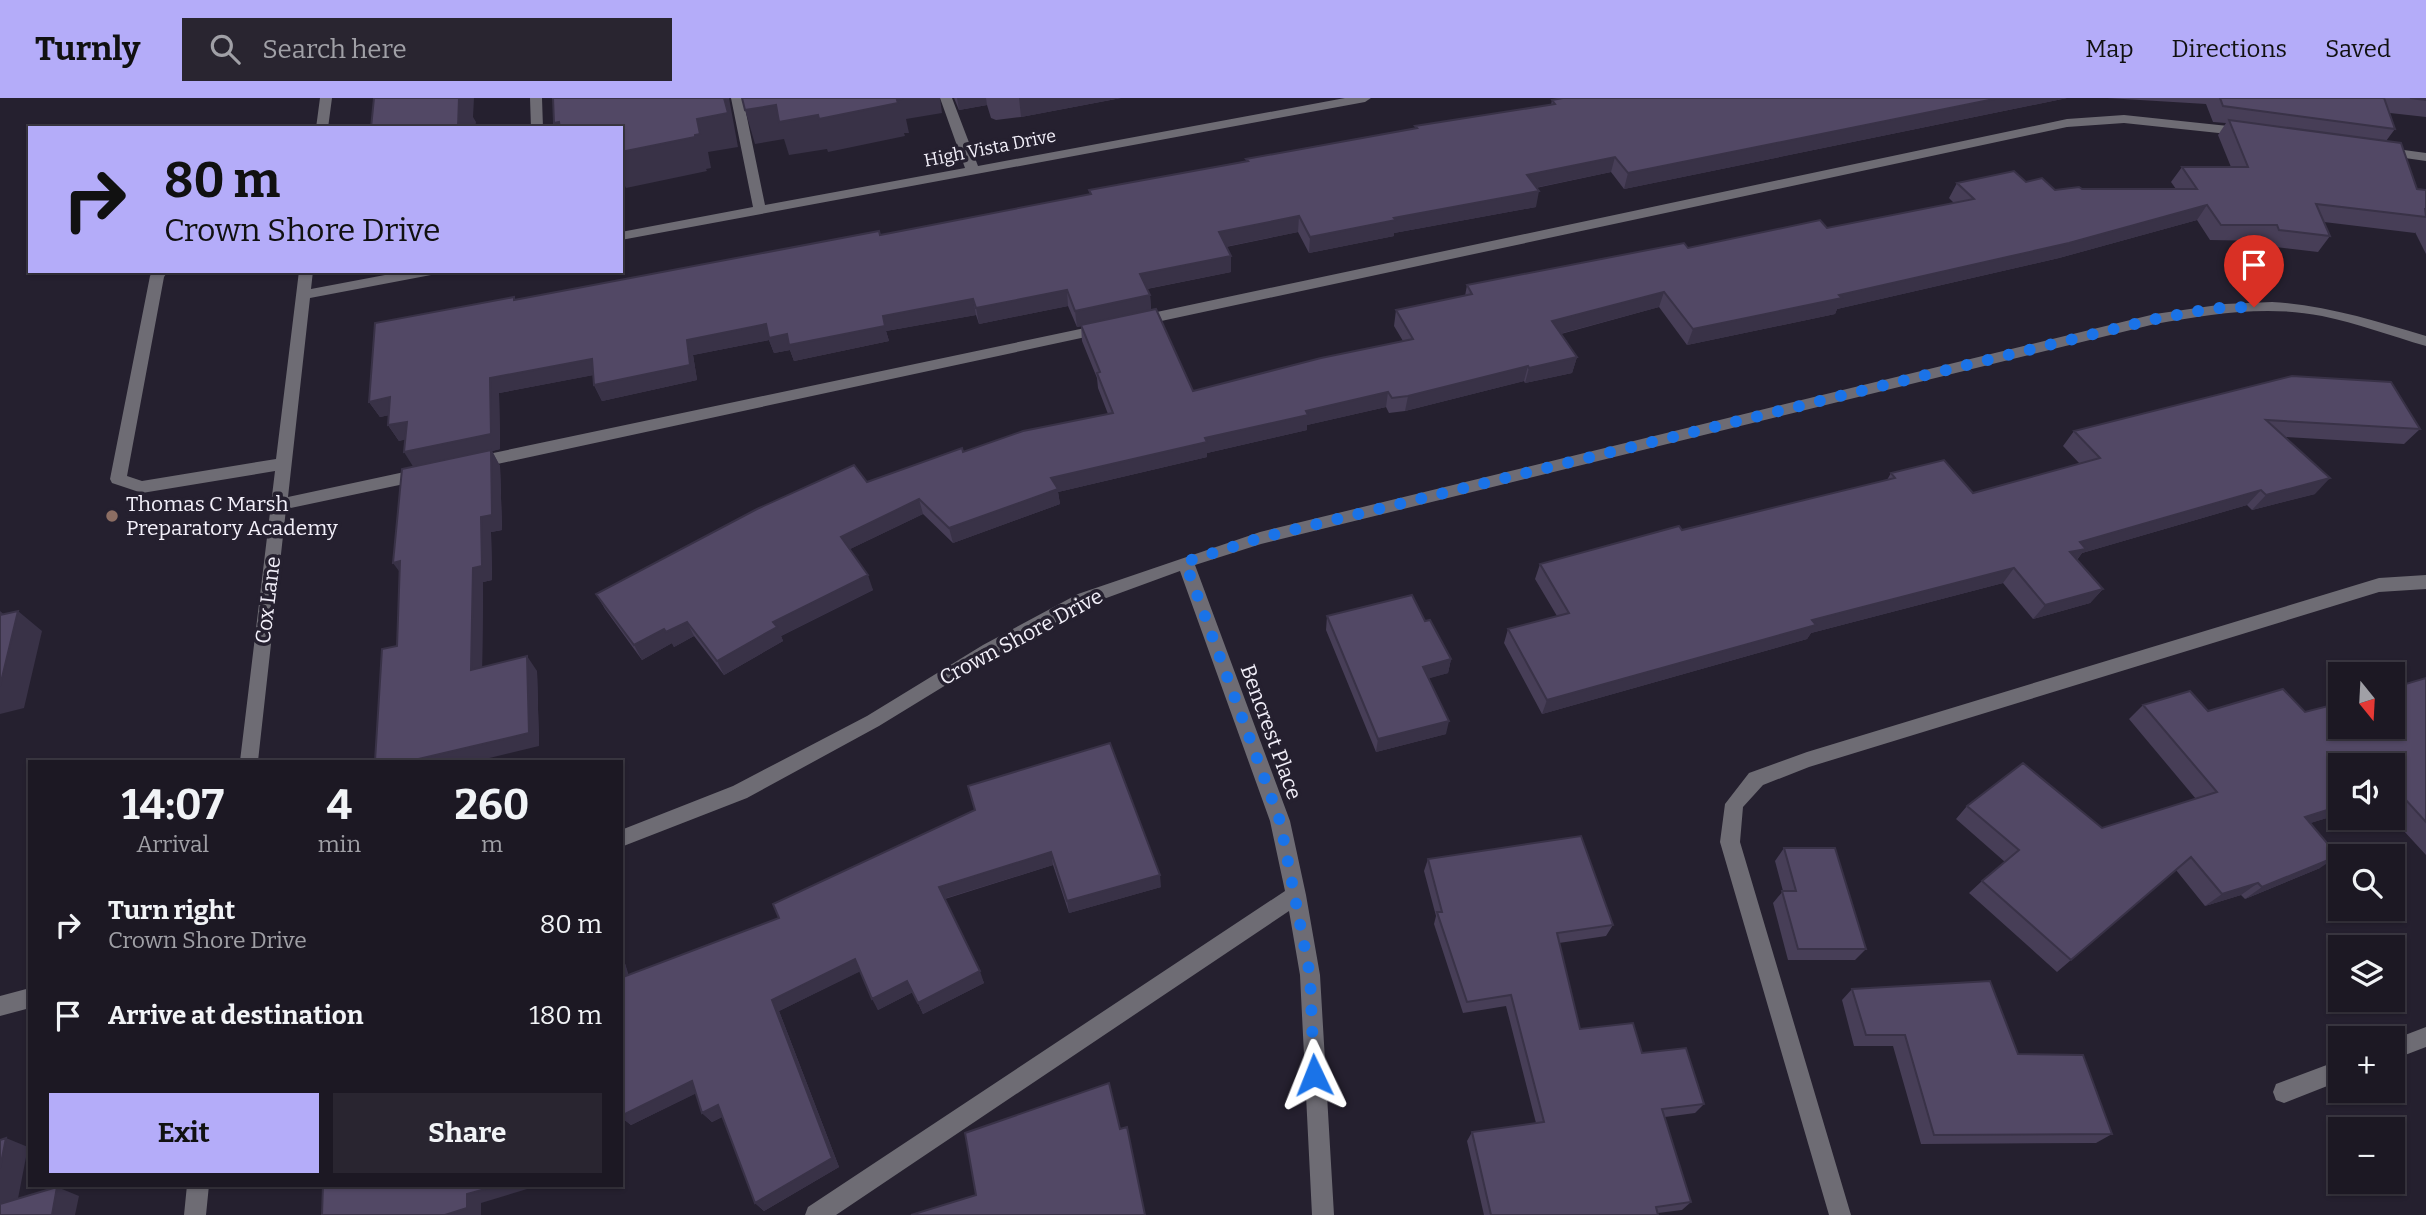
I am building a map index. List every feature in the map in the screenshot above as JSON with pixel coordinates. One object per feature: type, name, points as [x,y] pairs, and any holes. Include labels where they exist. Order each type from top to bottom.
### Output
[{"type":"street","points":[[322,126],[326,98]]},
{"type":"street","points":[[536,98],[537,126]]},
{"type":"street","points":[[737,98],[760,211]]},
{"type":"street","points":[[946,98],[973,171]]},
{"type":"street","name":"High Vista Drive","points":[[623,236],[1338,100],[1365,98]]},
{"type":"street","points":[[279,505],[2067,123],[2124,119],[2256,134]]},
{"type":"street","points":[[2371,150],[2426,157]]},
{"type":"street","points":[[159,273],[118,479],[142,487],[283,464]]},
{"type":"street","name":"Cox Lane","points":[[249,760],[306,273]]},
{"type":"street","points":[[303,295],[420,273]]},
{"type":"street","name":"Crown Shore Drive","points":[[623,838],[740,792],[873,722],[989,650],[1084,598],[1260,538],[2155,319],[2203,310],[2274,306],[2341,315],[2426,341]]},
{"type":"street","name":"Bencrest Place","points":[[1185,562],[1280,821],[1296,895],[1310,975],[1323,1215]]},
{"type":"street","points":[[1840,1215],[1730,842],[1734,804],[1756,779],[1807,760],[2379,585],[2426,582]]},
{"type":"street","points":[[816,1215],[1296,895]]},
{"type":"street","points":[[0,1006],[28,999]]},
{"type":"street","points":[[2405,1045],[2426,1037]]},
{"type":"street","points":[[2284,1092],[2328,1075]]},
{"type":"street","points":[[195,1215],[198,1187]]},
{"type":"building","points":[[374,98],[459,98],[458,126],[371,126]]},
{"type":"building","points":[[553,98],[724,98],[728,113],[697,119],[700,134],[695,137],[623,152],[623,126],[560,126],[559,122],[554,123]]},
{"type":"building","points":[[742,98],[902,99],[897,100],[898,103],[819,119],[818,115],[779,122],[776,105],[745,110]]},
{"type":"building","points":[[1999,98],[1628,173],[1615,157],[1527,175],[1539,191],[1310,237],[1299,216],[1219,232],[1231,256],[1140,274],[1150,295],[1075,311],[1067,290],[976,308],[973,299],[883,316],[885,326],[789,345],[787,334],[769,338],[766,324],[687,340],[690,365],[594,385],[592,359],[490,378],[491,434],[404,452],[407,422],[388,425],[390,397],[369,402],[375,323],[514,297],[514,300],[879,231],[880,235],[1091,194],[1089,190],[1417,128],[1415,126],[1555,104],[1552,100]]},
{"type":"building","points":[[2220,98],[2384,98],[2395,129],[2223,106]]},
{"type":"building","points":[[2229,120],[2401,143],[2417,189],[2426,190],[2426,217],[2316,204],[2330,236],[2279,230],[2277,225],[2221,225],[2207,205],[2069,243],[1839,295],[1842,298],[1693,329],[1664,292],[1552,321],[1577,357],[1529,368],[1528,366],[1408,396],[1392,398],[1388,392],[1306,411],[1308,415],[1205,438],[1207,442],[1051,478],[1058,489],[949,528],[919,499],[841,537],[868,575],[773,622],[777,627],[717,661],[687,622],[666,632],[664,629],[634,645],[596,594],[757,509],[854,465],[867,482],[962,448],[963,452],[1023,431],[1113,413],[1081,325],[1156,309],[1193,391],[1321,358],[1413,339],[1396,310],[1472,294],[1467,285],[1684,243],[1688,248],[1820,220],[1827,228],[1974,199],[1957,183],[2014,171],[2026,182],[2042,178],[2055,190],[2079,187],[2197,189],[2182,167],[2248,167]]},
{"type":"building","points":[[2292,376],[2391,382],[2420,429],[2266,420],[2330,478],[2266,495],[2261,490],[2080,542],[2086,549],[2070,552],[2103,589],[2045,605],[2014,568],[1812,620],[1816,625],[1547,700],[1508,629],[1569,613],[1540,564],[1679,526],[1682,530],[1895,478],[1891,473],[1944,460],[1973,493],[2100,458],[2074,431]]},
{"type":"building","points":[[491,450],[492,515],[481,517],[482,566],[473,568],[471,670],[527,656],[529,733],[414,760],[375,760],[382,649],[397,646],[400,561],[393,563],[402,469]]},
{"type":"building","points":[[1412,595],[1425,621],[1430,620],[1451,659],[1423,667],[1449,721],[1378,739],[1327,616]]},
{"type":"building","points":[[18,611],[0,686],[0,615]]},
{"type":"building","points":[[2426,678],[2426,822],[2405,799],[2405,753],[2328,753],[2328,810],[2305,817],[2328,844],[2328,860],[2262,887],[2258,883],[2222,894],[2191,857],[2071,960],[1982,881],[2019,850],[1967,806],[2023,763],[2102,828],[2217,792],[2143,705],[2190,691],[2208,711],[2283,689],[2305,712],[2328,706],[2328,739],[2405,739],[2405,684]]},
{"type":"building","points":[[1110,743],[1160,875],[1067,901],[1051,852],[939,887],[980,971],[918,1003],[907,981],[872,999],[855,959],[772,1000],[832,1158],[755,1203],[718,1105],[702,1113],[692,1081],[623,1115],[623,977],[779,918],[773,904],[975,810],[968,786]]},
{"type":"building","points":[[1581,836],[1613,925],[1557,933],[1580,1029],[1633,1023],[1642,1053],[1686,1048],[1704,1104],[1662,1109],[1691,1202],[1656,1207],[1658,1215],[1491,1215],[1472,1132],[1544,1122],[1511,995],[1467,1002],[1437,912],[1442,912],[1428,859]]},
{"type":"building","points":[[1784,848],[1835,848],[1866,949],[1798,949],[1782,891],[1796,891]]},
{"type":"building","points":[[1990,981],[2018,1054],[2083,1055],[2112,1134],[1934,1135],[1905,1035],[1866,1035],[1852,989]]},
{"type":"building","points":[[1109,1083],[1120,1129],[1127,1127],[1145,1215],[911,1215],[976,1195],[965,1133]]},
{"type":"building","points":[[6,1138],[0,1168],[0,1140]]},
{"type":"building","points":[[57,1187],[52,1215],[0,1215],[0,1204]]},
{"type":"building","points":[[323,1187],[493,1187],[467,1194],[467,1208],[445,1215],[322,1215]]},
{"type":"place","name":"Thomas C Marsh Preparatory Academy","points":[[112,516]]},
{"type":"route","points":[[1314,1075],[1310,975],[1280,821],[1185,562],[1260,538],[2155,319],[2215,308],[2254,307]]}]
